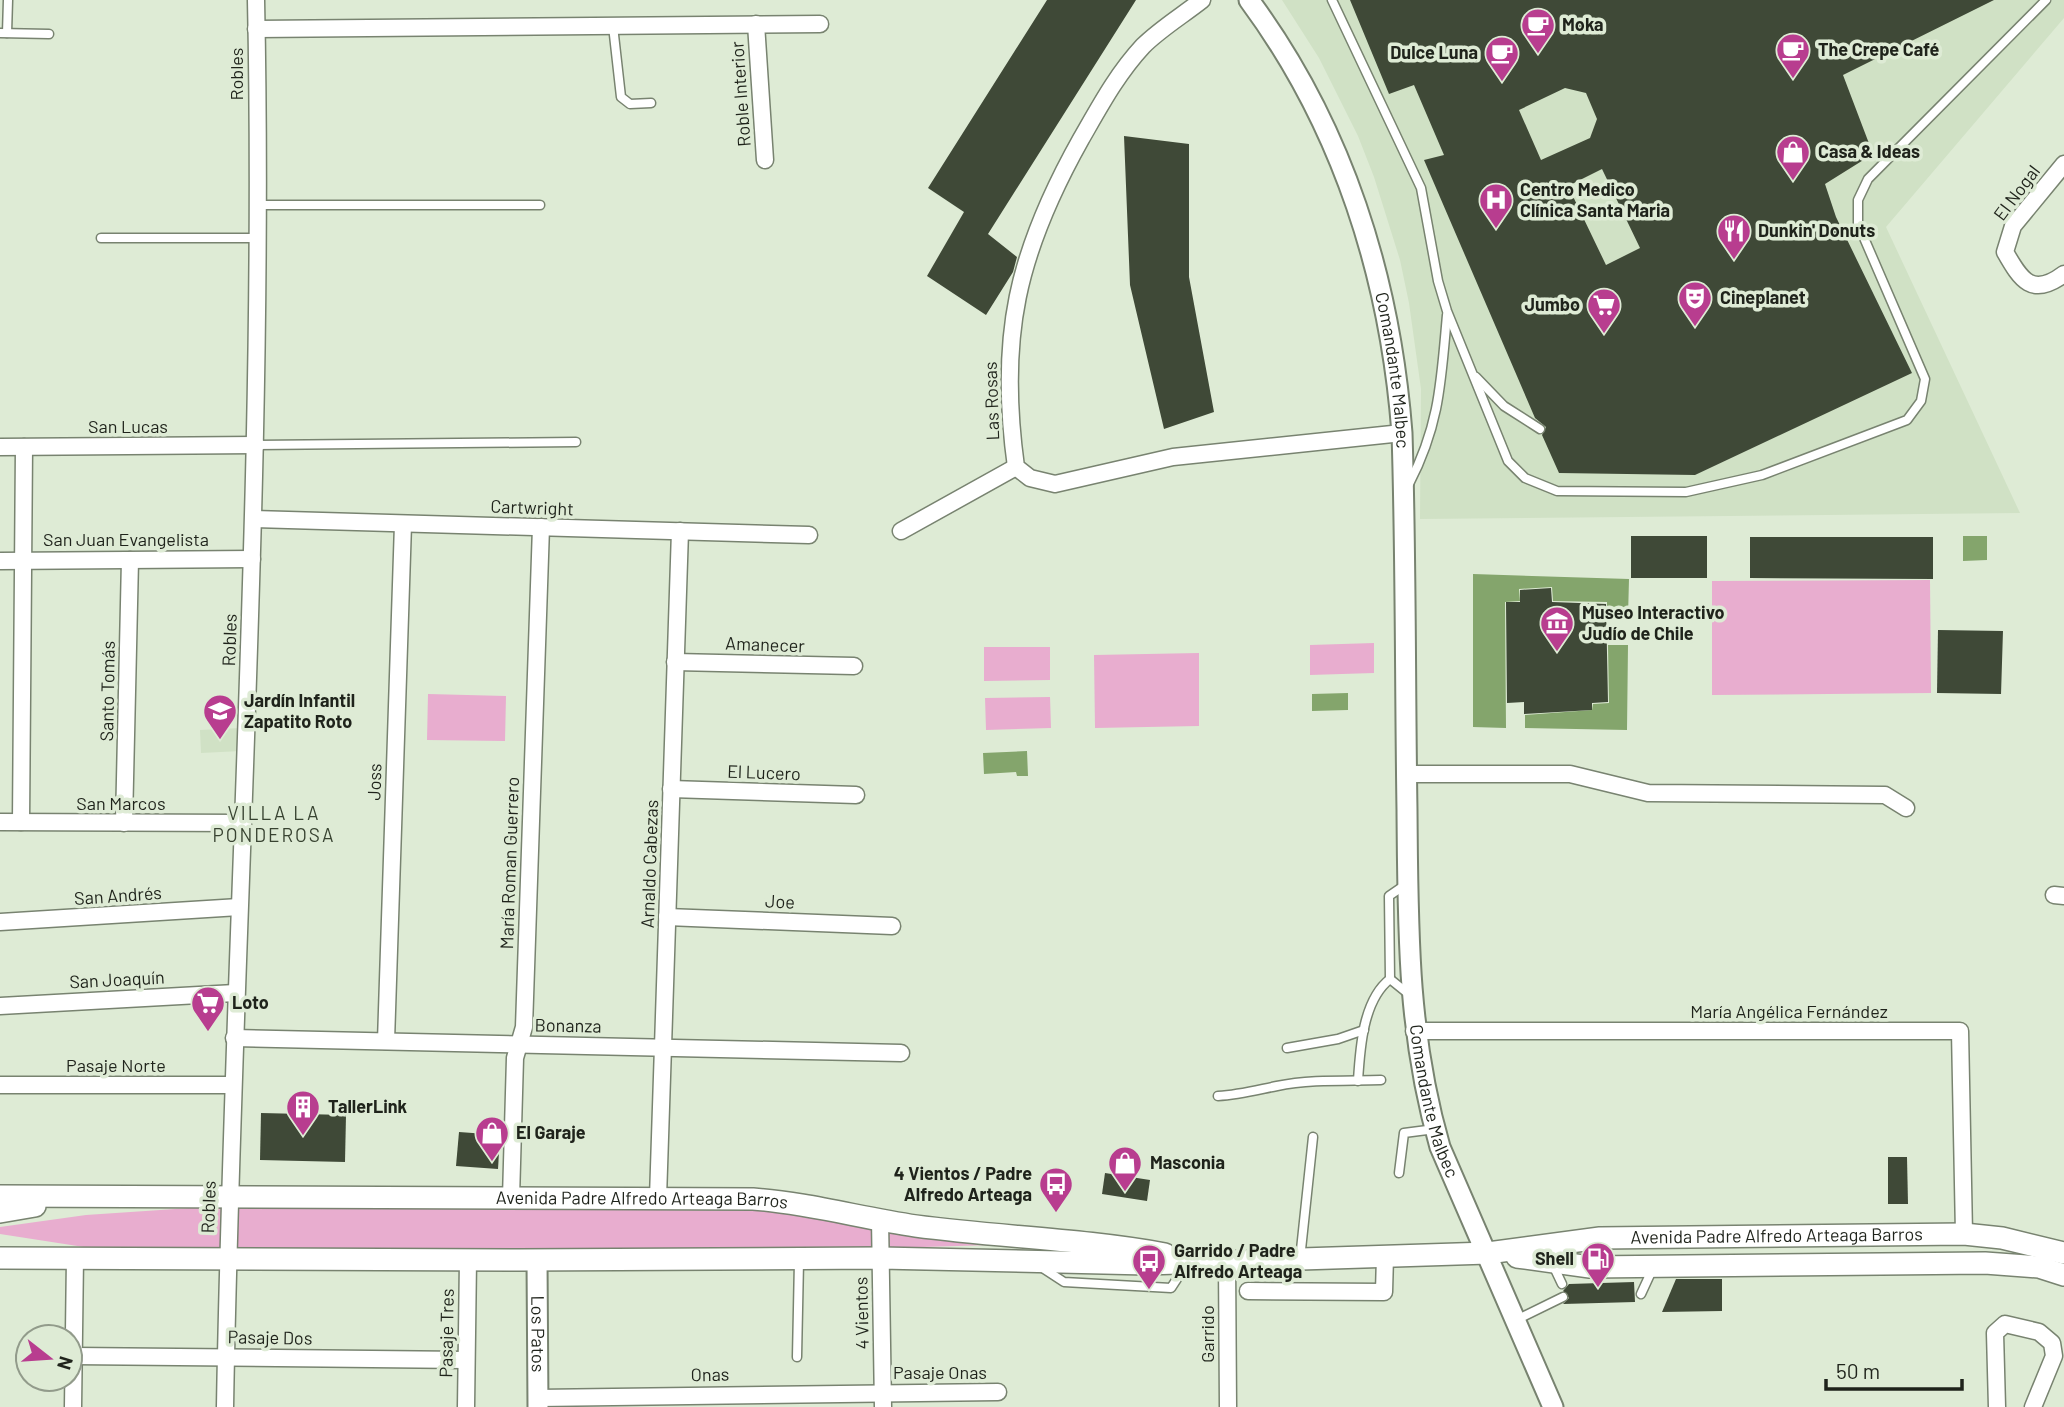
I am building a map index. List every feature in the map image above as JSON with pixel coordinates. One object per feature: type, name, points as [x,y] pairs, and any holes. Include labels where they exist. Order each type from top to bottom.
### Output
[{"type":"main road","name":"Avenida Padre Alfredo Arteaga Barros","points":[[0,1196],[658,1198],[775,1201],[880,1219],[1098,1244],[1197,1262]]},
{"type":"main road","name":"Avenida Padre Alfredo Arteaga Barros","points":[[0,1212],[74,1197]]},
{"type":"main road","name":"Avenida Padre Alfredo Arteaga Barros","points":[[0,1258],[881,1258],[1197,1262],[1488,1253],[1600,1238],[1964,1234],[2024,1242],[2064,1252]]},
{"type":"main road","name":"Avenida Padre Alfredo Arteaga Barros","points":[[0,1247],[75,1257]]},
{"type":"main road","name":"Avenida Padre Alfredo Arteaga Barros","points":[[1488,1253],[1590,1267],[1985,1263],[2039,1266],[2064,1275]]},
{"type":"street","name":"Robles","points":[[225,1407],[228,1198],[257,445],[256,0]]},
{"type":"street","name":"Las Rosas","points":[[1016,467],[1009,414],[1010,344],[1022,268],[1046,205],[1114,82],[1145,44],[1202,0]]},
{"type":"street","name":"Comandante Malbec","points":[[1249,0],[1306,90],[1345,171],[1360,213],[1390,332],[1402,433],[1408,884],[1414,1031],[1435,1129],[1454,1180],[1488,1253],[1552,1406]]},
{"type":"street","name":"Roble Interior","points":[[756,24],[765,160]]},
{"type":"street","name":"Roble Interior","points":[[256,29],[820,24]]},
{"type":"street","name":"El Nogal","points":[[2064,164],[2013,226],[2005,252],[2020,278],[2027,284],[2051,283],[2064,274]]},
{"type":"street","points":[[901,531],[1016,467],[1030,478],[1055,484],[1172,457],[1402,433]]},
{"type":"street","name":"San Lucas","points":[[0,447],[257,445]]},
{"type":"street","points":[[21,822],[24,447]]},
{"type":"street","name":"Cartwright","points":[[254,519],[808,535]]},
{"type":"street","name":"Joss","points":[[386,1041],[403,524]]},
{"type":"street","name":"María Roman Guerrero","points":[[511,1198],[514,1058],[524,1027],[541,527]]},
{"type":"street","name":"Arnaldo Cabezas","points":[[658,1198],[680,531]]},
{"type":"street","name":"San Juan Evangelista","points":[[0,561],[252,559]]},
{"type":"street","name":"Santo Tomás","points":[[124,823],[131,560]]},
{"type":"street","name":"Amanecer","points":[[675,662],[854,666]]},
{"type":"street","points":[[1406,774],[1570,774],[1648,793],[1885,795],[1906,808]]},
{"type":"street","name":"El Lucero","points":[[671,789],[856,795]]},
{"type":"street","name":"San Marcos","points":[[0,822],[242,823]]},
{"type":"street","name":"San Andrés","points":[[0,922],[239,908]]},
{"type":"street","name":"Joe","points":[[667,917],[892,926]]},
{"type":"street","name":"San Joaquín","points":[[0,1006],[236,993]]},
{"type":"street","name":"María Angélica Fernández","points":[[1414,1031],[1959,1031],[1964,1234]]},
{"type":"street","name":"Bonanza","points":[[234,1038],[901,1053]]},
{"type":"street","name":"Pasaje Norte","points":[[0,1085],[232,1086]]},
{"type":"street","name":"4 Vientos","points":[[880,1219],[883,1399]]},
{"type":"street","points":[[1248,1291],[1384,1292],[1385,1256]]},
{"type":"street","points":[[74,1323],[75,1257]]},
{"type":"street","name":"Pasaje Tres","points":[[466,1407],[468,1260]]},
{"type":"street","name":"Los Patos","points":[[537,1260],[538,1402]]},
{"type":"street","name":"Garrido","points":[[1227,1261],[1228,1407]]},
{"type":"street","points":[[1997,1407],[1995,1337],[1997,1328],[2005,1324],[2039,1332],[2052,1343],[2053,1356],[2033,1407]]},
{"type":"street","name":"Pasaje Dos","points":[[84,1356],[466,1360]]},
{"type":"street","name":"Pasaje Onas","points":[[883,1399],[998,1392]]},
{"type":"street","name":"Onas","points":[[538,1402],[883,1399]]},
{"type":"lane","points":[[8,0],[3,33],[49,34]]},
{"type":"lane","points":[[1332,0],[1421,188],[1438,281],[1447,311],[1508,461],[1525,478],[1557,491],[1686,492],[1762,475],[1907,420],[1921,401],[1925,379],[1858,224],[1858,200],[1868,179],[2046,0]]},
{"type":"lane","points":[[613,26],[621,97],[630,104],[651,103]]},
{"type":"lane","points":[[257,205],[540,205]]},
{"type":"lane","points":[[101,238],[257,239]]},
{"type":"lane","points":[[1403,496],[1424,455],[1438,408],[1447,311]]},
{"type":"lane","points":[[1468,366],[1504,406],[1540,429]]},
{"type":"lane","points":[[257,445],[576,442]]},
{"type":"lane","points":[[1390,979],[1389,897],[1408,884]]},
{"type":"lane","points":[[1390,979],[1411,996]]},
{"type":"lane","points":[[1358,1081],[1364,1030],[1378,988],[1390,979]]},
{"type":"lane","points":[[1287,1048],[1338,1040],[1364,1030]]},
{"type":"lane","points":[[1218,1096],[1247,1095],[1288,1085],[1381,1080]]},
{"type":"lane","points":[[1399,1173],[1404,1133],[1435,1129]]},
{"type":"lane","points":[[1300,1259],[1313,1137]]},
{"type":"lane","points":[[797,1357],[799,1258]]},
{"type":"lane","points":[[1551,1262],[1562,1284]]},
{"type":"lane","points":[[1641,1294],[1654,1266]]},
{"type":"lane","points":[[1516,1320],[1563,1297]]},
{"type":"shaded area","points":[[1282,0],[2064,0],[2064,18],[1886,227],[2020,513],[1420,519],[1421,389],[1400,260],[1358,136],[1319,58]]},
{"type":"shaded area","points":[[1963,536],[1987,536],[1987,560],[1963,561]]},
{"type":"shaded area","points":[[1473,574],[1629,579],[1628,617],[1607,616],[1607,602],[1553,601],[1552,587],[1519,589],[1520,601],[1505,602],[1506,728],[1473,727]]},
{"type":"shaded area","points":[[1930,580],[1931,693],[1712,695],[1712,581]]},
{"type":"shaded area","points":[[1374,643],[1374,673],[1310,675],[1310,645]]},
{"type":"shaded area","points":[[1608,645],[1628,645],[1627,730],[1525,728],[1525,715],[1592,710],[1593,704],[1609,703]]},
{"type":"shaded area","points":[[984,647],[1050,647],[1050,680],[984,681]]},
{"type":"shaded area","points":[[1199,653],[1199,726],[1095,728],[1094,655]]},
{"type":"shaded area","points":[[1348,693],[1348,710],[1312,711],[1312,694]]},
{"type":"shaded area","points":[[428,694],[506,696],[505,741],[427,740]]},
{"type":"shaded area","points":[[1050,697],[1051,728],[986,730],[985,698]]},
{"type":"shaded area","name":"Jardín Infantil Zapatito Roto","points":[[240,728],[241,751],[201,753],[200,730]]},
{"type":"shaded area","points":[[1027,751],[1028,776],[1017,776],[1016,772],[984,774],[983,753]]},
{"type":"shaded area","points":[[205,1207],[803,1211],[1024,1244],[785,1251],[196,1249],[84,1247],[0,1234],[0,1227],[86,1215]]},
{"type":"building","points":[[1047,0],[1136,0],[988,234],[1017,257],[1013,272],[986,315],[927,276],[964,212],[928,188]]},
{"type":"building","points":[[1350,0],[1994,0],[1843,75],[1873,154],[1825,184],[1836,217],[1912,373],[1695,475],[1559,473],[1542,435],[1546,427],[1535,418],[1424,160],[1444,155],[1414,85],[1389,94]],"holes":[[[1565,88],[1586,93],[1597,119],[1590,138],[1541,160],[1519,110]],[[1602,169],[1640,248],[1606,265],[1568,186]]]},
{"type":"building","points":[[1124,136],[1189,144],[1189,277],[1214,412],[1164,429],[1130,285]]},
{"type":"building","points":[[1631,536],[1707,536],[1707,578],[1631,578]]},
{"type":"building","points":[[1750,537],[1933,537],[1933,579],[1750,578]]},
{"type":"building","name":"Museo Interactivo Judío de Chile","points":[[1551,588],[1552,602],[1606,604],[1608,702],[1592,703],[1592,710],[1524,714],[1524,702],[1507,703],[1506,602],[1520,602],[1520,590]]},
{"type":"building","points":[[1938,630],[2003,631],[2001,694],[1937,693]]},
{"type":"building","name":"TallerLink","points":[[261,1113],[346,1115],[345,1162],[260,1160]]},
{"type":"building","points":[[459,1132],[500,1135],[498,1169],[456,1166]]},
{"type":"building","points":[[1888,1157],[1907,1157],[1908,1204],[1888,1204]]},
{"type":"building","points":[[1105,1173],[1150,1180],[1147,1201],[1102,1194]]},
{"type":"building","points":[[1676,1279],[1722,1279],[1722,1311],[1662,1312]]},
{"type":"building","name":"Shell","points":[[1634,1282],[1635,1302],[1563,1304],[1569,1298],[1563,1291],[1569,1284]]},
{"type":"place","name":"Moka","points":[[1538,55]]},
{"type":"place","name":"The Crepe Café","points":[[1793,80]]},
{"type":"place","name":"Dulce Luna","points":[[1502,83]]},
{"type":"place","name":"Casa & Ideas","points":[[1793,182]]},
{"type":"place","name":"Centro Medico Clínica Santa Maria","points":[[1496,230]]},
{"type":"place","name":"Dunkin' Donuts","points":[[1734,261]]},
{"type":"place","name":"Cineplanet","points":[[1695,328]]},
{"type":"place","name":"Jumbo","points":[[1604,335]]},
{"type":"place","name":"Museo Interactivo Judío de Chile","points":[[1557,653]]},
{"type":"place","name":"Jardín Infantil Zapatito Roto","points":[[220,741]]},
{"type":"place","name":"Loto","points":[[208,1033]]},
{"type":"place","name":"TallerLink","points":[[303,1137]]},
{"type":"place","name":"El Garaje","points":[[492,1163]]},
{"type":"place","name":"Masconia","points":[[1125,1193]]},
{"type":"place","name":"4 Vientos / Padre Alfredo Arteaga","points":[[1056,1214]]},
{"type":"place","name":"Shell","points":[[1598,1289]]},
{"type":"place","name":"Garrido / Padre Alfredo Arteaga","points":[[1149,1291]]},
{"type":"district","name":"VILLA LA PONDEROSA","points":[[274,824]]}]
